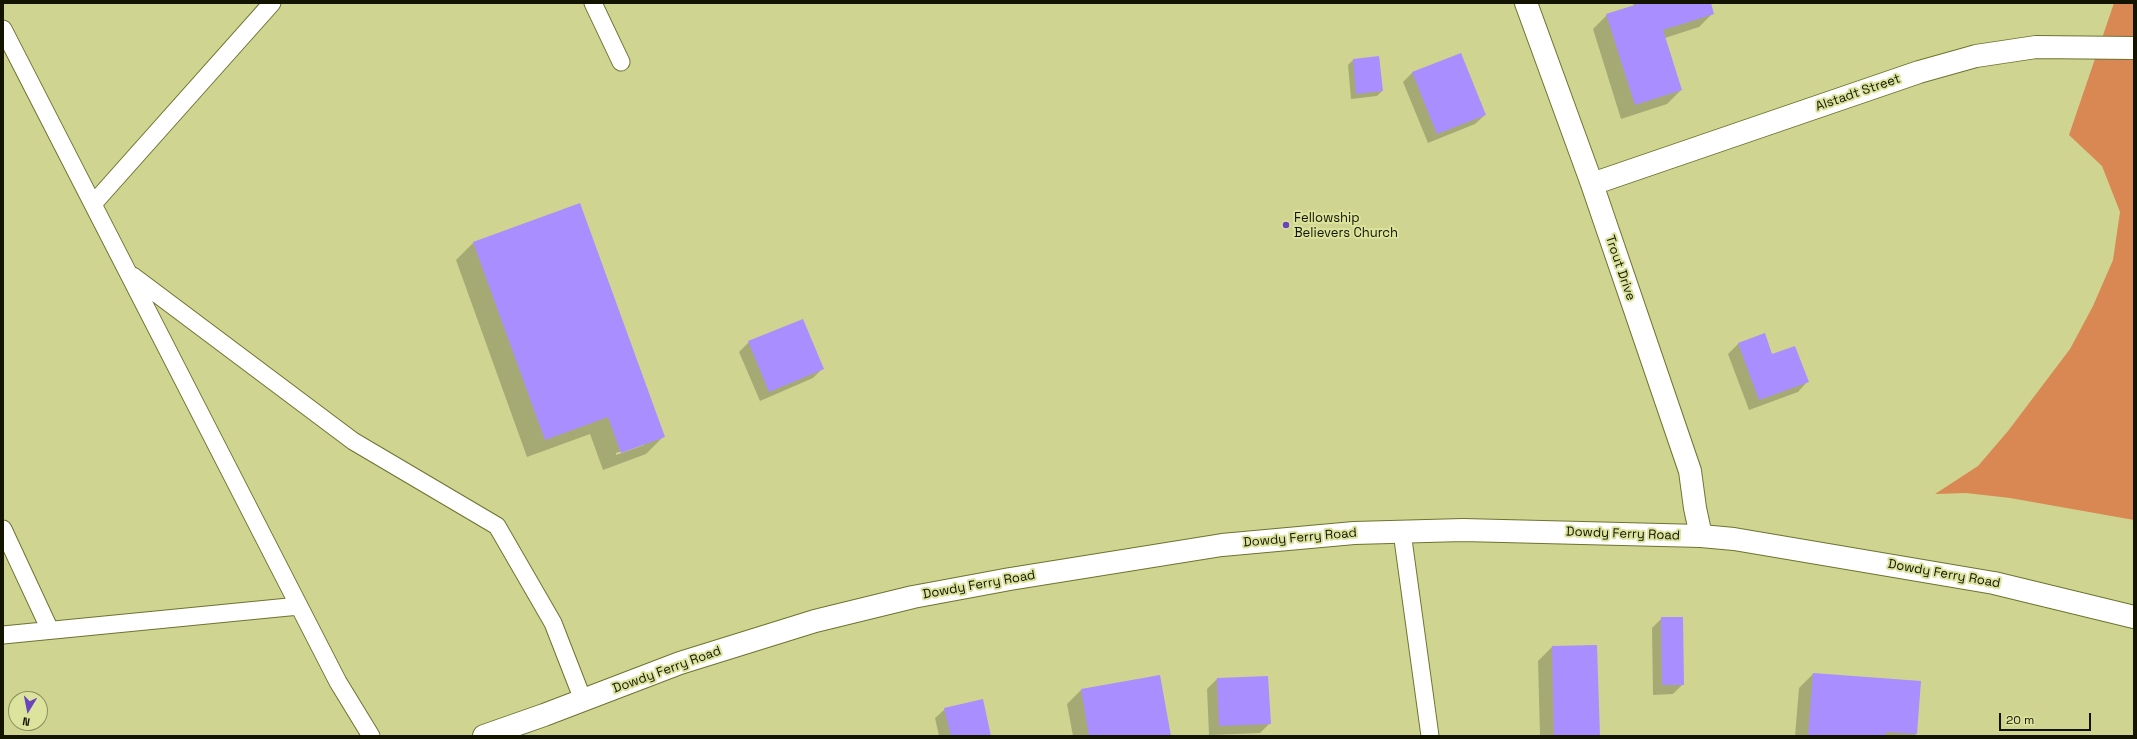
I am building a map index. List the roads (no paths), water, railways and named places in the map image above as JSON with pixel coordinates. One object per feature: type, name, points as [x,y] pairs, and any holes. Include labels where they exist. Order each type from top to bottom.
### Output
[{"type":"street","name":"Trout Drive","points":[[1526,3],[1592,184],[1690,471],[1695,508],[1702,536]]},
{"type":"street","name":"Alstadt Street","points":[[1592,184],[1919,72],[1976,56],[2036,46],[2134,48]]},
{"type":"street","name":"Dowdy Ferry Road","points":[[484,736],[680,663],[815,621],[912,597],[1010,579],[1222,545],[1354,533],[1462,530],[1702,536],[1734,539],[1994,583],[2134,617]]},
{"type":"lane","points":[[93,204],[272,3]]},
{"type":"lane","points":[[593,3],[621,62]]},
{"type":"lane","points":[[3,29],[338,682],[371,736]]},
{"type":"lane","points":[[129,274],[353,441],[497,526],[553,623],[583,700]]},
{"type":"lane","points":[[3,530],[50,630]]},
{"type":"lane","points":[[1402,532],[1430,736]]},
{"type":"lane","points":[[3,635],[299,606]]},
{"type":"place","name":"Fellowship Believers Church","points":[[1286,225]]}]
